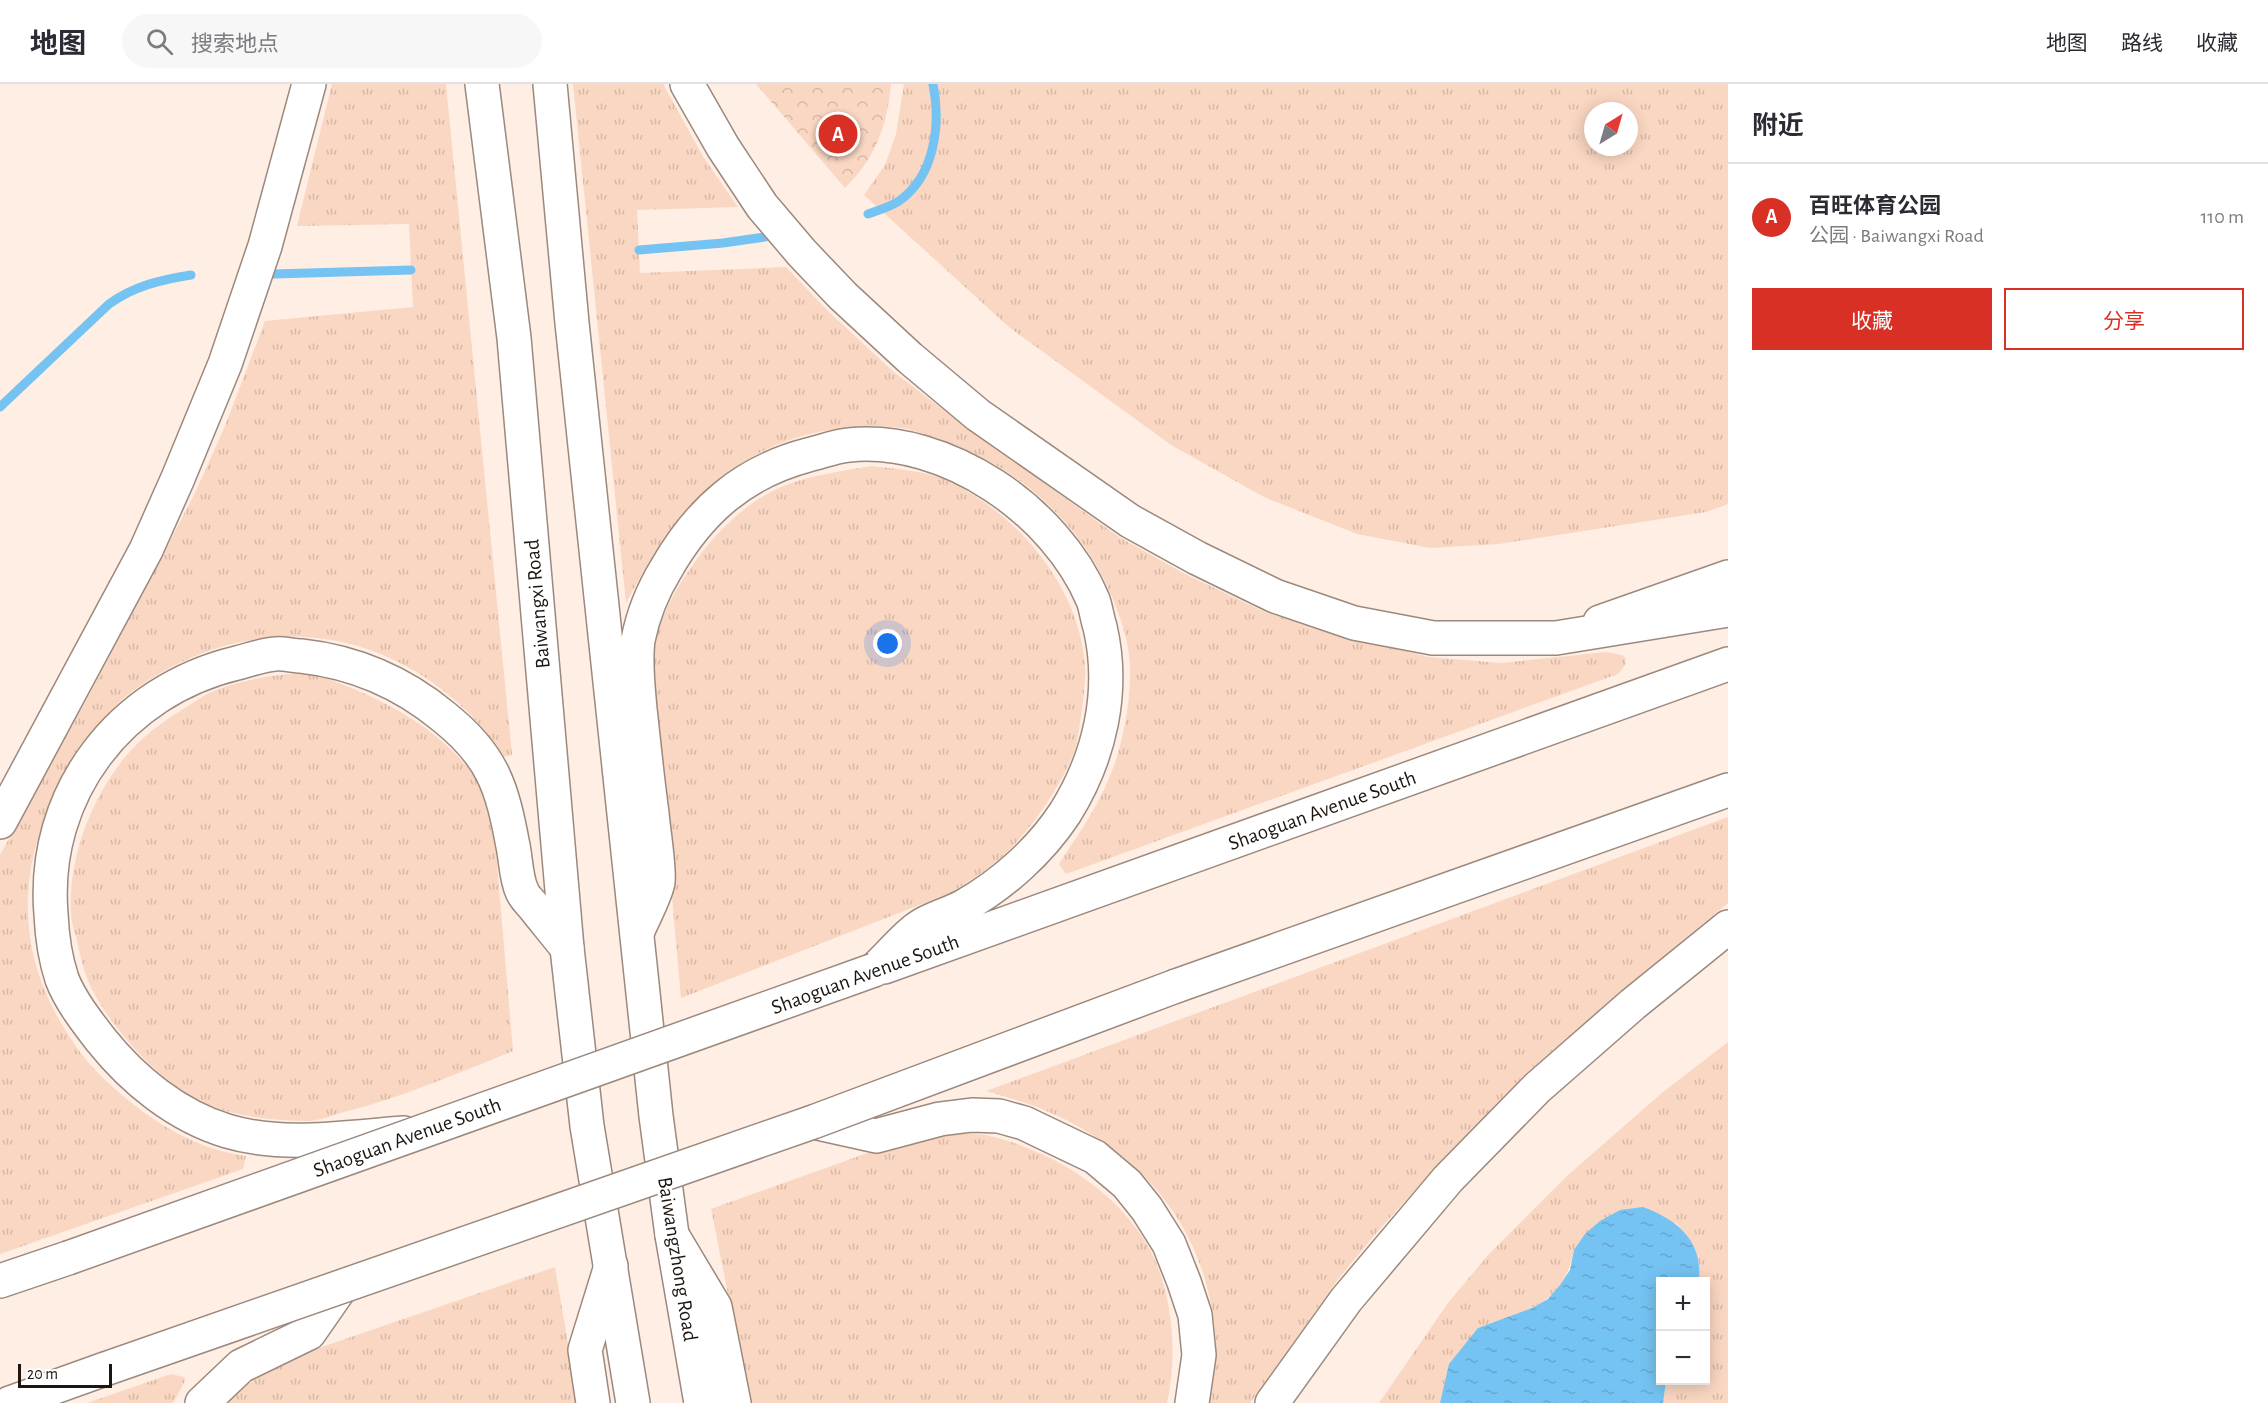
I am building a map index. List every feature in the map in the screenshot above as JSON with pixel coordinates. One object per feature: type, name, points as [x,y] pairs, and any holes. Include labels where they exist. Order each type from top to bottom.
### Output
[{"type":"main road","points":[[0,822],[146,550],[178,478],[225,364],[265,246],[309,84]]},
{"type":"main road","name":"Baiwangxi Road","points":[[482,84],[514,338],[567,948],[587,1126],[610,1266]]},
{"type":"main road","points":[[550,84],[572,323],[637,933]]},
{"type":"main road","points":[[687,84],[723,147],[762,206],[843,296],[910,358],[978,415],[1130,521],[1197,558],[1275,596],[1354,622],[1433,638],[1556,638],[1728,610]]},
{"type":"main road","points":[[637,933],[658,882],[638,680],[638,641],[651,596],[687,535],[713,506],[746,480],[789,460],[848,445],[893,447],[950,461],[995,485],[1036,519],[1069,559],[1093,600],[1104,644],[1106,686],[1104,717],[1094,752],[1065,812],[1050,833],[1021,864],[992,889],[960,908],[920,927],[874,970]]},
{"type":"main road","points":[[1556,638],[1728,577]]},
{"type":"main road","points":[[420,1132],[307,1140],[255,1137],[228,1131],[171,1105],[116,1058],[87,1022],[63,981],[53,942],[49,895],[53,855],[62,814],[80,778],[121,724],[146,703],[182,681],[211,669],[276,654],[351,665],[386,678],[443,716],[466,736],[487,762],[504,798],[522,892],[567,948]]},
{"type":"main road","name":"Shaoguan Avenue South","points":[[0,1281],[1728,664]]},
{"type":"main road","points":[[10,1403],[813,1122],[1176,986],[1728,790]]},
{"type":"main road","points":[[1272,1403],[1346,1300],[1456,1171],[1537,1088],[1633,1004],[1728,927]]},
{"type":"main road","name":"Baiwangzhong Road","points":[[637,933],[656,1116],[672,1236],[701,1403]]},
{"type":"main road","points":[[813,1122],[876,1136],[940,1119],[972,1115],[999,1116],[1024,1123],[1095,1157],[1127,1184],[1147,1209],[1169,1244],[1195,1315],[1199,1355],[1194,1394]]},
{"type":"main road","points":[[672,1236],[715,1307],[734,1403]]},
{"type":"main road","points":[[593,1403],[585,1350],[610,1266]]},
{"type":"main road","points":[[610,1266],[633,1403]]},
{"type":"main road","points":[[202,1403],[241,1366],[309,1333],[341,1287]]},
{"type":"green space","points":[[332,84],[446,84],[512,755],[503,757],[479,724],[432,682],[397,661],[345,643],[311,638],[278,637],[246,641],[213,649],[183,661],[153,677],[125,697],[107,715],[82,749],[47,813],[36,846],[29,879],[28,913],[32,948],[41,982],[57,1016],[76,1047],[115,1089],[148,1115],[185,1137],[225,1152],[246,1156],[243,1169],[0,1254],[0,855],[87,699],[195,493],[225,426],[265,321],[413,307],[409,224],[297,226]]},
{"type":"green space","points":[[573,84],[663,84],[704,158],[738,207],[637,210],[640,273],[786,267],[829,312],[895,373],[1119,537],[1185,574],[1267,613],[1428,657],[1501,663],[1606,652],[1622,655],[1626,659],[1625,665],[1618,674],[1066,874],[1059,864],[1101,795],[1120,746],[1129,691],[1128,645],[1106,583],[1069,526],[1019,480],[990,462],[960,447],[915,431],[883,426],[824,431],[785,442],[767,449],[729,471],[693,503],[664,540],[626,603]]},
{"type":"green space","points":[[756,84],[891,84],[883,128],[878,141],[864,165],[845,188]]},
{"type":"green space","points":[[904,84],[1728,84],[1728,504],[1706,512],[1499,544],[1430,548],[1357,534],[1264,497],[1171,445],[1010,328],[864,195],[885,165],[896,134]]},
{"type":"green space","points":[[871,466],[934,476],[970,493],[995,510],[1039,554],[1057,580],[1071,607],[1080,636],[1085,678],[1074,752],[1054,791],[1028,829],[1002,856],[966,883],[950,893],[681,998],[650,651],[665,612],[692,565],[734,518],[767,494],[786,485],[817,476]]},
{"type":"green space","points":[[311,673],[380,701],[423,726],[460,759],[476,778],[492,806],[513,1051],[431,1084],[369,1105],[317,1120],[295,1121],[247,1116],[213,1107],[179,1089],[146,1060],[117,1028],[88,981],[72,922],[71,891],[79,845],[97,801],[121,762],[141,740],[172,716],[221,688],[259,678]]},
{"type":"green space","points":[[1728,817],[1728,903],[1525,1074],[1434,1169],[1339,1278],[1250,1403],[1207,1403],[1216,1352],[1210,1300],[1202,1268],[1189,1239],[1173,1212],[1154,1187],[1107,1145],[1080,1128],[1035,1106],[986,1091]]},
{"type":"green space","points":[[1728,1042],[1728,1403],[1663,1403],[1665,1385],[1710,1385],[1710,1277],[1699,1277],[1699,1264],[1695,1250],[1676,1223],[1574,1250],[1561,1284],[1540,1304],[1478,1328],[1440,1403],[1379,1403],[1448,1303],[1488,1255],[1568,1175],[1663,1092]]},
{"type":"green space","points":[[948,1134],[990,1136],[1059,1162],[1100,1190],[1134,1226],[1148,1246],[1156,1264],[1168,1303],[1172,1364],[1167,1403],[750,1403],[711,1209],[890,1145]]},
{"type":"green space","points":[[555,1267],[578,1403],[228,1403],[240,1390],[278,1362]]},
{"type":"green space","points":[[171,1374],[184,1377],[185,1381],[173,1403],[87,1403]]},
{"type":"water","points":[[1643,1207],[1667,1218],[1686,1234],[1697,1254],[1699,1277],[1656,1277],[1656,1385],[1665,1385],[1663,1403],[1440,1403],[1449,1364],[1478,1328],[1532,1308],[1548,1299],[1570,1270],[1574,1250],[1585,1234],[1600,1221],[1620,1210]]},
{"type":"waterway","points":[[868,214],[899,201],[921,178],[933,148],[936,116],[933,84]]},
{"type":"waterway","points":[[639,250],[765,237]]},
{"type":"waterway","points":[[274,274],[411,270]]},
{"type":"waterway","points":[[0,407],[109,304],[148,285],[191,275]]},
{"type":"place","name":"百旺体育公园","points":[[838,134]]}]
